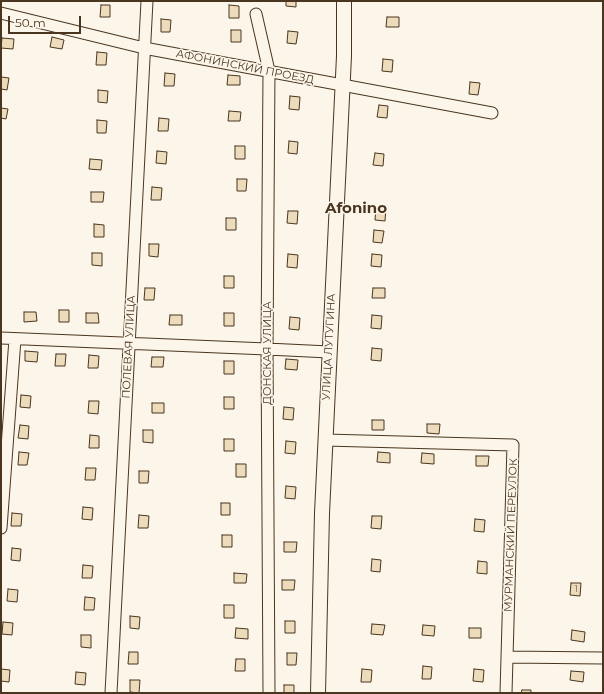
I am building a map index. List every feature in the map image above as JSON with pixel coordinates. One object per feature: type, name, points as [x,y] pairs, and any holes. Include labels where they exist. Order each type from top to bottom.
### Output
[{"type":"main road","name":"УЛИЦА ЛУТУГИНА","points":[[318,693],[322,513],[344,56],[344,1]]},
{"type":"street","name":"ПОЛЕВАЯ УЛИЦА","points":[[111,693],[147,1]]},
{"type":"street","name":"АФОНИНСКИЙ ПРОЕЗД","points":[[1,12],[144,48],[492,114]]},
{"type":"street","name":"ДОНСКАЯ УЛИЦА","points":[[256,14],[269,71],[267,349],[269,693]]},
{"type":"street","points":[[1,338],[329,352]]},
{"type":"street","points":[[1,528],[15,339]]},
{"type":"street","name":"МУРМАНСКИЙ ПЕРЕУЛОК","points":[[325,440],[513,445],[506,693]]},
{"type":"street","points":[[507,657],[603,658]]},
{"type":"building","points":[[286,1],[296,1],[296,7],[286,6]]},
{"type":"building","points":[[101,5],[110,5],[110,17],[100,17]]},
{"type":"building","points":[[229,5],[239,6],[239,18],[229,18]]},
{"type":"building","points":[[387,17],[399,17],[399,27],[386,27]]},
{"type":"building","points":[[161,19],[171,20],[170,32],[161,32]]},
{"type":"building","points":[[231,30],[241,30],[241,42],[231,42]]},
{"type":"building","points":[[288,31],[298,32],[296,44],[287,43]]},
{"type":"building","points":[[52,37],[64,40],[62,49],[50,47]]},
{"type":"building","points":[[2,38],[14,39],[13,49],[1,48]]},
{"type":"building","points":[[97,52],[107,53],[106,65],[96,65]]},
{"type":"building","points":[[383,59],[393,60],[392,72],[382,71]]},
{"type":"building","points":[[165,73],[175,74],[174,86],[164,86]]},
{"type":"building","points":[[228,75],[240,76],[240,85],[227,85]]},
{"type":"building","points":[[1,77],[9,78],[7,90],[1,89]]},
{"type":"building","points":[[470,82],[480,83],[478,95],[469,94]]},
{"type":"building","points":[[98,90],[108,91],[107,103],[98,102]]},
{"type":"building","points":[[290,96],[300,97],[299,110],[289,109]]},
{"type":"building","points":[[379,105],[388,106],[387,118],[377,117]]},
{"type":"building","points":[[1,108],[8,109],[6,119],[1,118]]},
{"type":"building","points":[[229,111],[241,112],[240,121],[228,121]]},
{"type":"building","points":[[159,118],[169,119],[168,131],[158,131]]},
{"type":"building","points":[[97,120],[107,121],[106,133],[97,133]]},
{"type":"building","points":[[289,141],[298,142],[297,154],[288,153]]},
{"type":"building","points":[[235,146],[245,146],[245,159],[235,159]]},
{"type":"building","points":[[157,151],[167,152],[166,164],[156,163]]},
{"type":"building","points":[[375,153],[384,154],[383,166],[373,165]]},
{"type":"building","points":[[90,159],[102,160],[101,170],[89,169]]},
{"type":"building","points":[[237,179],[247,179],[246,191],[237,191]]},
{"type":"building","points":[[152,187],[162,188],[161,200],[151,200]]},
{"type":"building","points":[[91,192],[104,192],[103,202],[91,202]]},
{"type":"building","points":[[376,207],[386,208],[385,221],[375,220]]},
{"type":"building","points":[[288,211],[298,211],[297,224],[287,223]]},
{"type":"building","points":[[226,218],[236,218],[236,230],[226,230]]},
{"type":"building","points":[[94,224],[104,225],[104,237],[94,237]]},
{"type":"building","points":[[374,230],[384,231],[382,243],[373,242]]},
{"type":"building","points":[[149,244],[159,244],[158,257],[149,256]]},
{"type":"building","points":[[92,253],[102,253],[102,266],[92,265]]},
{"type":"building","points":[[288,254],[298,255],[297,268],[287,267]]},
{"type":"building","points":[[372,254],[382,255],[381,267],[371,266]]},
{"type":"building","points":[[224,276],[234,276],[234,288],[224,288]]},
{"type":"building","points":[[145,288],[155,288],[154,300],[144,300]]},
{"type":"building","points":[[373,288],[385,288],[385,298],[372,298]]},
{"type":"building","points":[[59,310],[69,310],[69,322],[59,322]]},
{"type":"building","points":[[24,312],[36,312],[37,321],[24,322]]},
{"type":"building","points":[[86,313],[98,313],[99,323],[86,323]]},
{"type":"building","points":[[224,313],[234,313],[234,326],[224,326]]},
{"type":"building","points":[[170,315],[182,315],[182,325],[169,325]]},
{"type":"building","points":[[372,315],[382,316],[381,329],[371,328]]},
{"type":"building","points":[[290,317],[300,318],[299,330],[289,329]]},
{"type":"building","points":[[372,348],[382,349],[381,361],[371,360]]},
{"type":"building","points":[[25,351],[38,352],[37,362],[25,361]]},
{"type":"building","points":[[56,354],[66,354],[65,366],[55,366]]},
{"type":"building","points":[[89,355],[99,356],[98,368],[88,368]]},
{"type":"building","points":[[152,357],[164,357],[163,367],[151,367]]},
{"type":"building","points":[[286,359],[298,360],[297,370],[285,369]]},
{"type":"building","points":[[224,361],[234,361],[234,374],[224,374]]},
{"type":"building","points":[[21,395],[31,396],[30,408],[20,407]]},
{"type":"building","points":[[224,397],[234,397],[234,409],[224,409]]},
{"type":"building","points":[[89,401],[99,401],[98,414],[88,413]]},
{"type":"building","points":[[152,403],[164,403],[164,413],[152,413]]},
{"type":"building","points":[[284,407],[294,408],[293,420],[283,419]]},
{"type":"building","points":[[372,420],[384,420],[384,430],[372,430]]},
{"type":"building","points":[[427,424],[440,424],[439,434],[427,433]]},
{"type":"building","points":[[20,425],[29,426],[28,439],[18,438]]},
{"type":"building","points":[[143,430],[153,430],[153,443],[143,442]]},
{"type":"building","points":[[90,435],[99,436],[99,448],[89,448]]},
{"type":"building","points":[[224,439],[234,439],[234,451],[224,451]]},
{"type":"building","points":[[286,441],[296,442],[295,454],[285,453]]},
{"type":"building","points":[[19,452],[29,453],[27,465],[18,465]]},
{"type":"building","points":[[378,452],[390,453],[390,463],[377,462]]},
{"type":"building","points":[[422,453],[434,454],[434,464],[421,463]]},
{"type":"building","points":[[476,456],[489,456],[488,466],[476,466]]},
{"type":"building","points":[[236,464],[246,464],[246,477],[236,477]]},
{"type":"building","points":[[86,468],[96,468],[95,480],[85,480]]},
{"type":"building","points":[[139,471],[149,471],[148,483],[139,483]]},
{"type":"building","points":[[286,486],[296,487],[295,499],[285,498]]},
{"type":"building","points":[[221,503],[230,503],[230,515],[221,515]]},
{"type":"building","points":[[83,507],[93,508],[92,520],[82,519]]},
{"type":"building","points":[[12,513],[22,514],[21,526],[11,526]]},
{"type":"building","points":[[139,515],[149,516],[148,528],[138,528]]},
{"type":"building","points":[[372,516],[382,516],[381,529],[371,528]]},
{"type":"building","points":[[475,519],[485,520],[484,532],[474,531]]},
{"type":"building","points":[[222,535],[232,535],[232,547],[222,547]]},
{"type":"building","points":[[284,542],[297,542],[296,552],[284,552]]},
{"type":"building","points":[[12,548],[21,549],[20,561],[11,560]]},
{"type":"building","points":[[372,559],[381,560],[380,572],[371,571]]},
{"type":"building","points":[[478,561],[487,562],[487,574],[477,573]]},
{"type":"building","points":[[83,565],[93,566],[92,578],[82,578]]},
{"type":"building","points":[[234,573],[247,574],[246,583],[234,583]]},
{"type":"building","points":[[282,580],[295,580],[294,590],[282,590]]},
{"type":"building","points":[[571,583],[581,583],[580,596],[570,595]]},
{"type":"building","points":[[8,589],[18,590],[17,602],[7,601]]},
{"type":"building","points":[[85,597],[95,598],[94,610],[84,610]]},
{"type":"building","points":[[224,605],[234,605],[234,618],[224,618]]},
{"type":"building","points":[[130,616],[140,617],[139,629],[130,628]]},
{"type":"building","points":[[285,621],[295,621],[295,633],[285,633]]},
{"type":"building","points":[[3,622],[13,623],[12,635],[2,634]]},
{"type":"building","points":[[372,624],[385,625],[383,635],[371,634]]},
{"type":"building","points":[[423,625],[435,626],[434,636],[422,635]]},
{"type":"building","points":[[236,628],[248,629],[248,639],[235,638]]},
{"type":"building","points":[[469,628],[481,628],[481,638],[469,638]]},
{"type":"building","points":[[572,630],[585,632],[584,642],[571,640]]},
{"type":"building","points":[[81,635],[91,635],[91,648],[81,647]]},
{"type":"building","points":[[129,652],[138,652],[138,664],[128,664]]},
{"type":"building","points":[[287,653],[297,653],[296,665],[287,665]]},
{"type":"building","points":[[236,659],[245,659],[245,671],[235,671]]},
{"type":"building","points":[[423,666],[432,667],[431,679],[422,679]]},
{"type":"building","points":[[1,669],[10,670],[9,682],[1,681]]},
{"type":"building","points":[[362,669],[372,670],[371,682],[361,682]]},
{"type":"building","points":[[474,669],[484,670],[483,682],[473,681]]},
{"type":"building","points":[[571,671],[584,672],[583,682],[570,680]]},
{"type":"building","points":[[76,672],[86,673],[85,685],[75,684]]},
{"type":"building","points":[[130,680],[140,680],[139,693],[130,692]]},
{"type":"building","points":[[284,685],[294,685],[294,693],[284,693]]},
{"type":"building","points":[[522,690],[531,690],[531,693],[521,693]]},
{"type":"district","name":"Afonino","points":[[356,209]]}]
